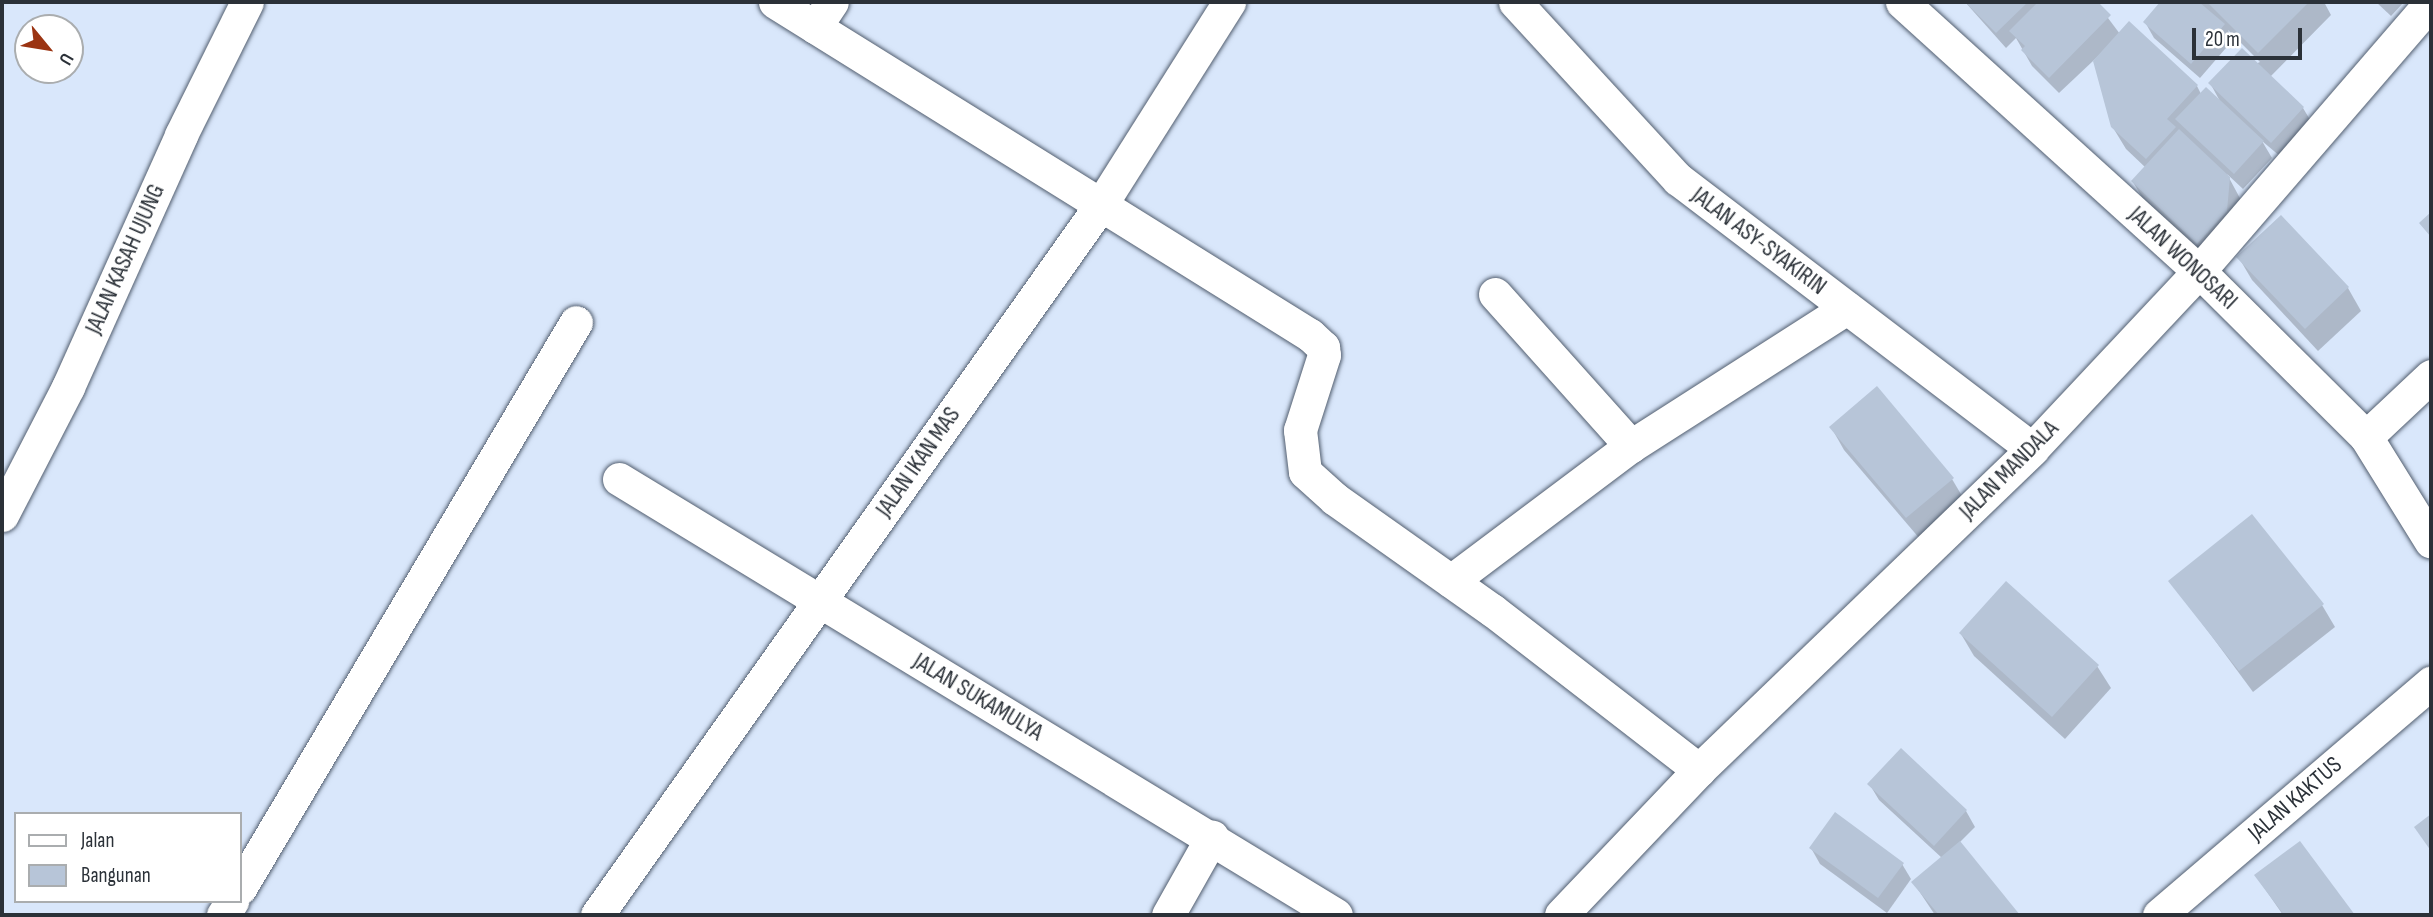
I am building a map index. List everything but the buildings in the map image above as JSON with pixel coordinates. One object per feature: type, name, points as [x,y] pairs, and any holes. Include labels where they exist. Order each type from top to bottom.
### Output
[{"type":"street","name":"JALAN KASAH UJUNG","points":[[2,515],[68,387],[181,135],[247,2]]},
{"type":"street","points":[[775,2],[824,15],[1102,203],[1273,310],[1322,346],[1323,370],[1300,430],[1305,472],[1335,499],[1451,581],[1699,770]]},
{"type":"street","name":"JALAN IKAN MAS","points":[[597,915],[1102,203],[1229,2]]},
{"type":"street","name":"JALAN ASY-SYAKIRIN","points":[[1515,2],[1678,179],[2032,449]]},
{"type":"street","name":"JALAN WONOSARI","points":[[1902,2],[2199,271],[2366,437],[2431,542]]},
{"type":"street","name":"JALAN MANDALA","points":[[1561,915],[1699,770],[2032,449],[2199,271],[2431,2]]},
{"type":"street","points":[[1494,295],[1631,446]]},
{"type":"street","points":[[1451,581],[1631,446],[1847,308]]},
{"type":"street","points":[[242,885],[576,321]]},
{"type":"street","points":[[2366,437],[2431,376]]},
{"type":"street","name":"JALAN SUKAMULYA","points":[[619,479],[1212,836],[1336,915]]},
{"type":"street","name":"JALAN KAKTUS","points":[[2160,915],[2431,683]]},
{"type":"street","points":[[1168,915],[1212,836]]}]
